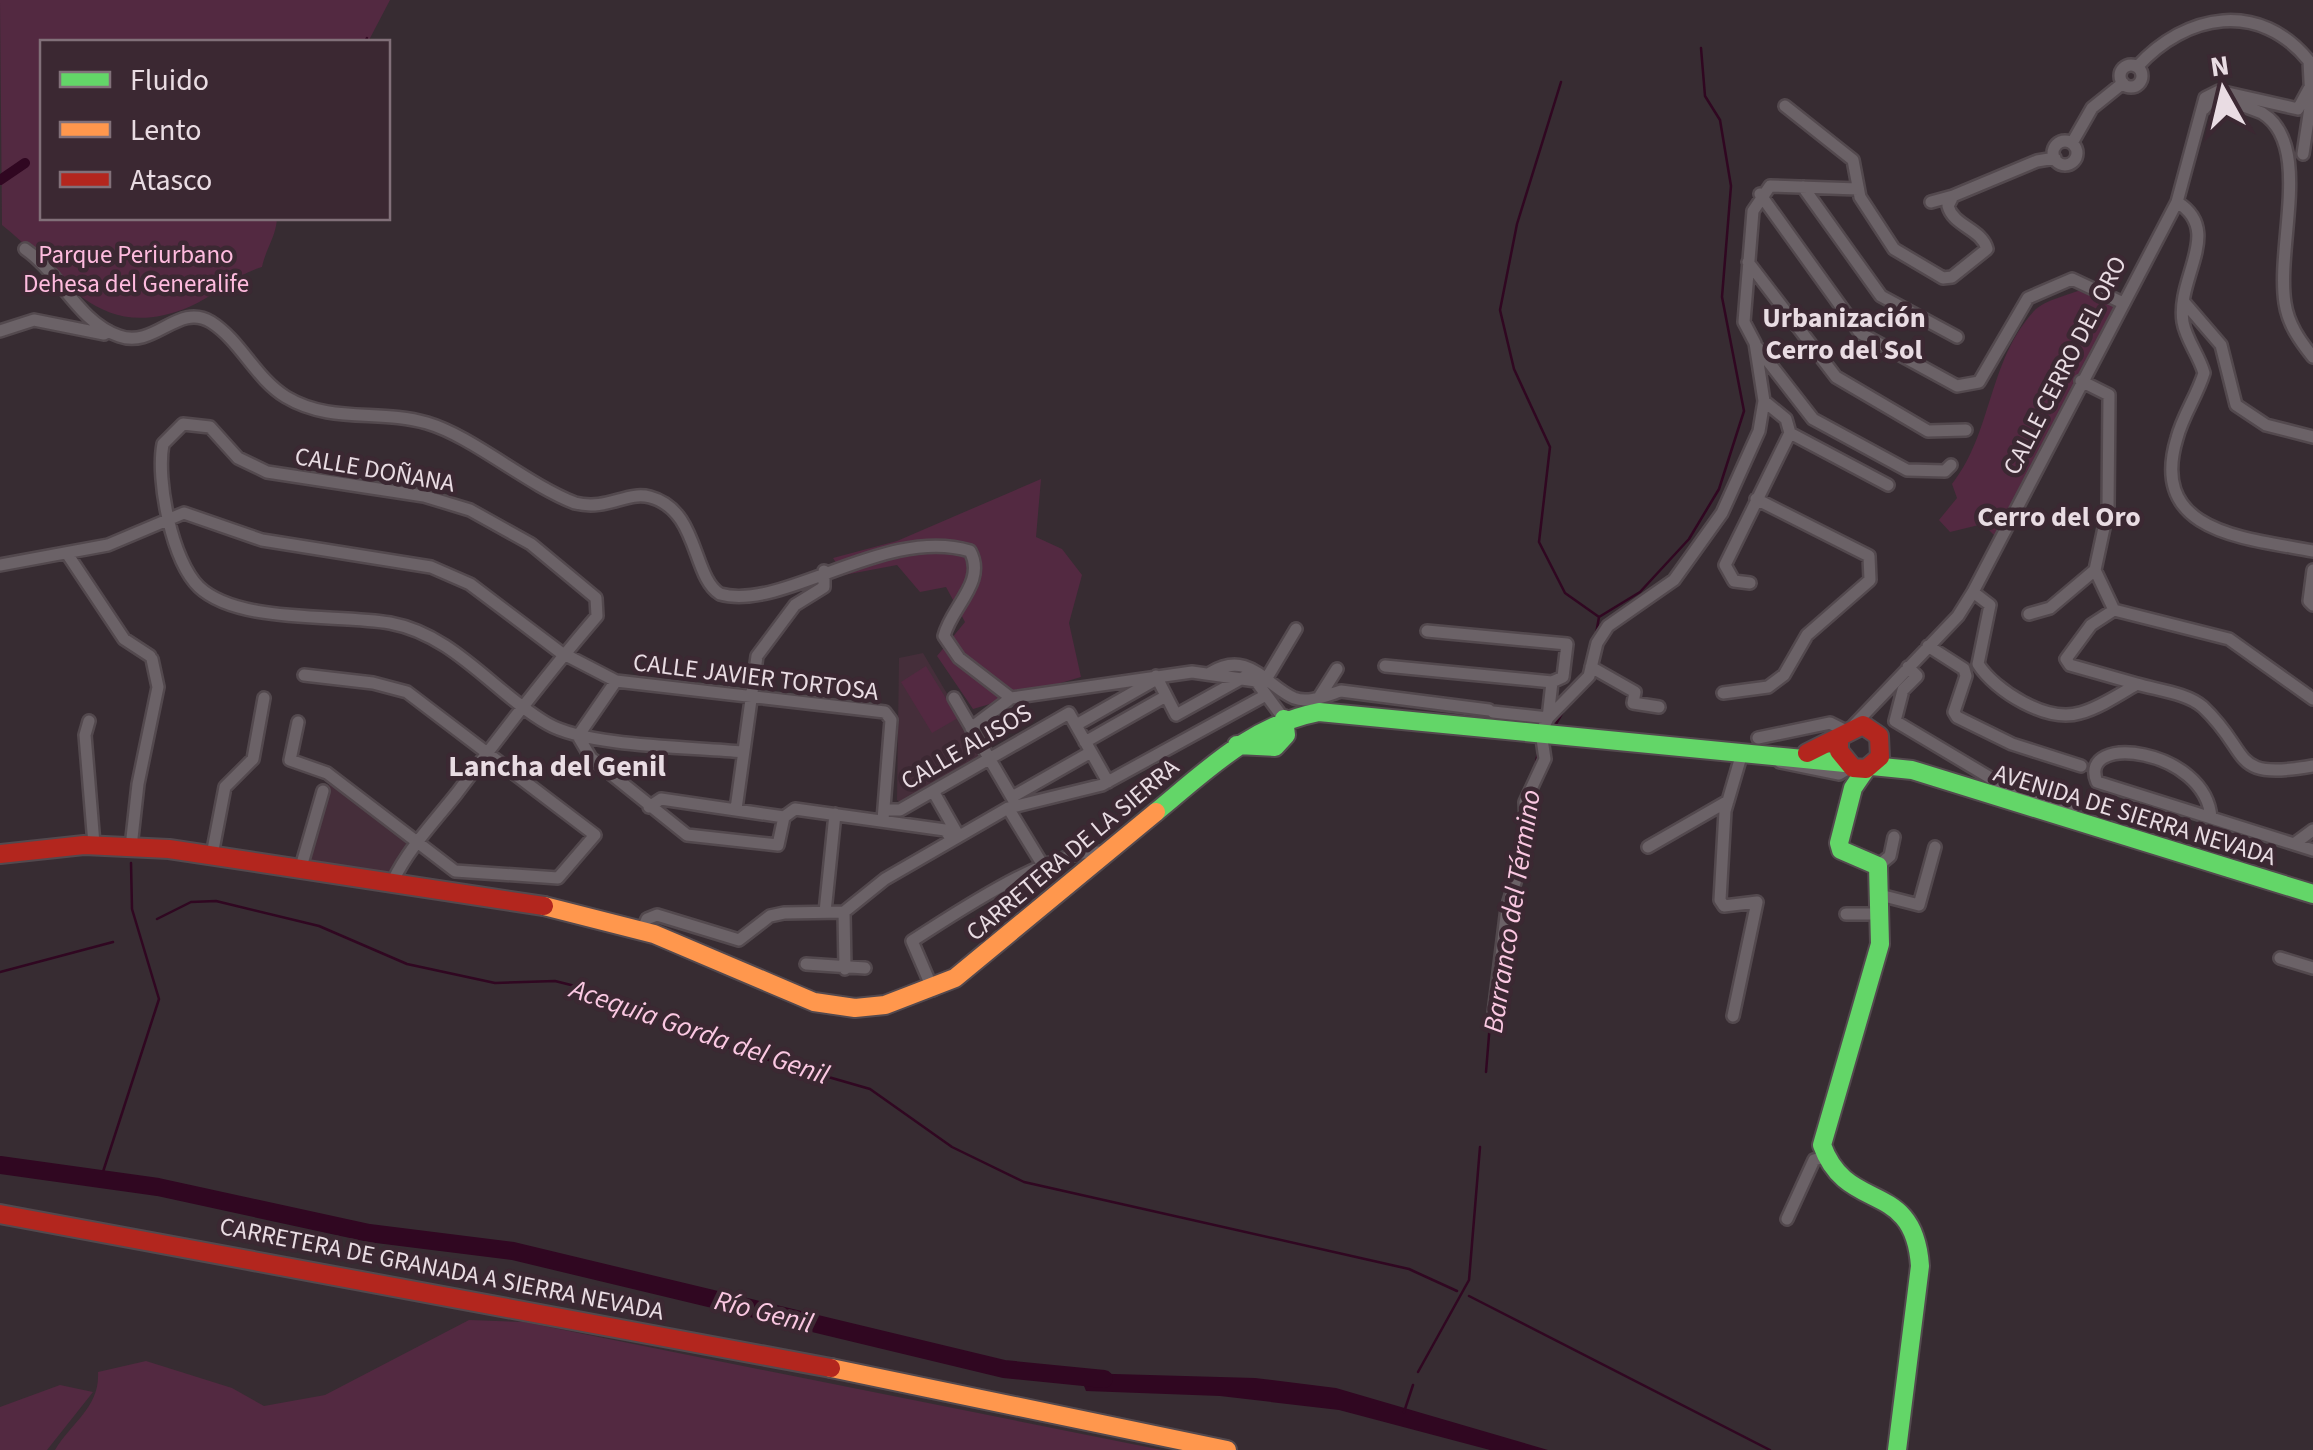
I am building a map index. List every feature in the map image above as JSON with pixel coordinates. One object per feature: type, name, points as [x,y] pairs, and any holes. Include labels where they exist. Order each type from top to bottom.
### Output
[{"type":"street","points":[[1931,202],[2037,161],[2054,158],[2064,165],[2075,160],[2077,149],[2072,142],[2092,108],[2123,83],[2139,83],[2137,67],[2187,29],[2215,18],[2255,22],[2301,52],[2308,62],[2311,85],[2300,202],[2284,300],[2298,339],[2313,357]]},
{"type":"street","points":[[2202,112],[2205,98],[2219,91],[2306,114]]},
{"type":"street","points":[[2202,112],[2210,102],[2236,103],[2274,118],[2298,141],[2302,158]]},
{"type":"street","points":[[1785,106],[1850,156],[1858,189],[1898,254],[1944,278],[1952,278],[1987,249],[1984,240],[1951,216],[1948,206],[1952,196]]},
{"type":"street","name":"CALLE CERRO DEL ORO","points":[[1861,733],[1880,700],[1958,616],[1973,592],[2121,302],[2177,202],[2202,112]]},
{"type":"street","points":[[2287,128],[2306,114]]},
{"type":"street","points":[[1858,189],[1770,186],[1760,194],[1753,211],[1744,322],[1755,343],[1813,419],[1907,470],[1945,471],[1951,466]]},
{"type":"street","points":[[1804,187],[1881,296],[1957,337]]},
{"type":"street","points":[[1760,194],[1860,333],[1957,386],[1979,382],[2028,298],[2072,279],[2084,280],[2121,302]]},
{"type":"street","points":[[2177,202],[2195,213],[2200,228],[2182,320],[2204,372],[2172,457],[2176,502],[2189,517],[2219,528],[2313,552]]},
{"type":"street","points":[[25,248],[108,331],[138,338],[158,333],[181,318],[202,318],[218,328],[259,376],[303,405],[337,415],[428,424],[575,503],[601,507],[636,496],[653,498],[689,532],[705,578],[720,594],[755,594],[824,571],[944,543],[970,551],[976,562],[973,586],[948,620],[944,636],[959,658],[1011,698]]},
{"type":"street","points":[[1748,262],[1836,377],[1928,431],[1966,430]]},
{"type":"street","points":[[2184,302],[2220,345],[2236,404],[2266,425],[2313,437]]},
{"type":"street","points":[[0,332],[34,320],[104,334],[108,331]]},
{"type":"street","points":[[1544,725],[1588,676],[1597,643],[1608,626],[1674,580],[1722,513],[1760,431],[1764,401],[1755,343]]},
{"type":"street","points":[[2029,614],[2050,608],[2095,570],[2108,510],[2112,412],[2109,396],[2081,381]]},
{"type":"street","points":[[1750,583],[1734,580],[1725,566],[1790,433],[1786,419],[1764,401]]},
{"type":"street","name":"CALLE DOÑANA","points":[[170,515],[164,495],[163,444],[174,429],[192,422],[210,427],[238,458],[267,472],[424,496],[470,510],[531,544],[596,598],[597,616],[419,842],[393,881]]},
{"type":"street","points":[[1790,433],[1888,485]]},
{"type":"street","points":[[1723,692],[1768,687],[1784,675],[1807,635],[1870,580],[1869,556],[1756,499]]},
{"type":"street","name":"CALLE JAVIER TORTOSA","points":[[170,515],[184,513],[229,530],[301,548],[432,567],[479,590],[591,672],[616,682],[890,715],[884,815]]},
{"type":"street","points":[[0,564],[68,555],[143,533],[170,515],[182,564],[212,597],[240,608],[413,630],[450,649],[549,725],[578,736],[742,752]]},
{"type":"street","points":[[68,555],[124,639],[151,658],[158,687],[138,784],[131,847]]},
{"type":"street","points":[[2095,570],[2114,610]]},
{"type":"street","points":[[2313,570],[2309,601],[2313,606]]},
{"type":"street","points":[[736,809],[757,656],[796,605],[824,587],[824,571]]},
{"type":"street","points":[[1973,592],[1990,606],[1978,664],[1987,679],[2008,694],[2063,715],[2080,713],[2137,684]]},
{"type":"street","points":[[2313,699],[2228,639],[2114,610],[2091,625],[2066,659],[2070,665],[2202,707],[2245,762],[2262,772],[2313,766]]},
{"type":"street","points":[[1268,676],[1296,629]]},
{"type":"street","points":[[1385,666],[1552,682],[1564,677],[1568,644],[1427,631]]},
{"type":"street","points":[[1928,646],[1964,669],[1966,676],[1954,712],[1957,717],[2012,744],[2081,766]]},
{"type":"street","points":[[1210,673],[1232,665],[1268,676],[1295,698],[1318,698],[1341,691],[1491,711],[1544,725]]},
{"type":"street","points":[[1591,667],[1635,692],[1633,703],[1659,708]]},
{"type":"street","points":[[1908,667],[1917,676],[1902,690],[1895,721],[1999,783],[2076,806]]},
{"type":"street","points":[[1318,698],[1337,669]]},
{"type":"street","points":[[972,728],[1011,698],[1210,673],[1246,676],[1256,682],[1284,720]]},
{"type":"street","points":[[298,722],[290,760],[419,842],[455,871],[558,878],[595,835],[408,692],[373,682],[304,676]]},
{"type":"street","points":[[1156,678],[1176,715],[1246,676]]},
{"type":"street","name":"CALLE ALISOS","points":[[884,815],[1156,678]]},
{"type":"street","points":[[578,736],[616,682]]},
{"type":"street","points":[[1493,1021],[1508,908],[1526,844],[1525,802],[1545,759],[1544,725],[1552,682]]},
{"type":"street","points":[[642,932],[647,919],[656,915],[739,940],[770,916],[844,912],[885,880],[1012,804],[1088,747],[1166,696]]},
{"type":"street","points":[[1012,804],[1108,782],[1266,696]]},
{"type":"street","points":[[212,855],[224,787],[253,759],[264,698]]},
{"type":"street","points":[[954,698],[990,759],[1044,867]]},
{"type":"street","name":"CARRETERA DE LA SIERRA","points":[[170,852],[301,867],[570,912],[642,932],[798,995],[839,1007],[883,1005],[933,990],[990,952],[1237,745],[1284,720],[1319,712],[1544,725]]},
{"type":"street","points":[[1072,719],[1108,782]]},
{"type":"street","points":[[88,722],[85,735],[94,844]]},
{"type":"street","points":[[1758,738],[1830,723],[1861,733],[1896,729],[1942,758],[1943,780]]},
{"type":"street","name":"AVENIDA DE SIERRA NEVADA","points":[[1544,725],[1742,753],[1797,756],[1857,770]]},
{"type":"street","points":[[1861,733],[1857,770],[1839,843],[1842,850],[1878,866]]},
{"type":"street","points":[[1857,770],[1861,733]]},
{"type":"street","name":"AVENIDA DE SIERRA NEVADA","points":[[1797,756],[1861,733],[1912,770]]},
{"type":"street","points":[[578,736],[591,758],[626,790],[687,835],[778,845],[784,817]]},
{"type":"street","points":[[2211,818],[2201,792],[2173,762],[2133,750],[2102,758],[2097,765],[2097,782],[2211,818],[2313,850]]},
{"type":"street","points":[[1734,1016],[1757,902],[1724,906],[1720,900],[1728,801],[1742,753]]},
{"type":"street","name":"AVENIDA DE SIERRA NEVADA","points":[[1774,756],[1783,765],[1838,774],[1912,770],[2313,894]]},
{"type":"street","points":[[301,867],[325,782]]},
{"type":"street","points":[[933,791],[955,837]]},
{"type":"street","points":[[649,808],[661,799],[784,817],[795,810],[884,815],[945,830],[955,837]]},
{"type":"street","points":[[1648,848],[1728,801]]},
{"type":"street","points":[[826,912],[835,814]]},
{"type":"street","points":[[2294,844],[2313,830]]},
{"type":"street","points":[[1878,866],[1890,856],[1894,836]]},
{"type":"street","name":"CARRETERA DE LA SIERRA","points":[[0,854],[94,844],[131,847],[642,932]]},
{"type":"street","points":[[1846,914],[1880,904],[1919,905],[1935,846]]},
{"type":"street","points":[[933,990],[912,941],[990,892],[1044,867],[1081,852],[1107,853]]},
{"type":"street","points":[[1878,866],[1880,944],[1847,1065],[1823,1133],[1824,1157],[1857,1189],[1913,1226],[1920,1266],[1896,1450]]},
{"type":"street","points":[[344,883],[393,881],[445,900]]},
{"type":"street","points":[[844,912],[845,968]]},
{"type":"street","points":[[2280,958],[2313,968]]},
{"type":"street","points":[[806,964],[866,968]]},
{"type":"street","points":[[1787,1219],[1814,1160],[1824,1157]]},
{"type":"street","name":"CARRETERA DE GRANADA A SIERRA NEVADA","points":[[0,1214],[656,1332],[1227,1450]]},
{"type":"shaded area","points":[[923,653],[985,758],[903,804],[897,800],[899,658]]},
{"type":"shaded area","points":[[330,781],[411,843],[385,877],[307,866]]},
{"type":"shaded area","points":[[1079,1373],[1255,1378],[1336,1388],[1548,1450],[1490,1450],[1339,1410],[1220,1396],[1086,1391]]},
{"type":"green space","name":"Parque Periurbano Dehesa del Generalife","points":[[0,0],[390,0],[369,40],[40,40],[40,220],[277,220],[262,267],[189,307],[157,316],[130,317],[106,311],[85,299],[2,225]]},
{"type":"green space","points":[[2083,289],[2114,307],[1997,538],[1983,524],[1950,532],[1939,520],[1957,498],[1952,484],[1975,443],[2007,352],[2038,307]]},
{"type":"green space","points":[[1041,479],[1036,537],[1062,549],[1082,575],[1069,623],[1081,677],[973,709],[937,656],[965,622],[946,587],[920,592],[897,565],[844,575],[833,558],[897,541]]},
{"type":"green space","points":[[926,666],[958,718],[932,733],[901,682]]},
{"type":"green space","points":[[469,1320],[524,1322],[1162,1450],[55,1450],[90,1405],[98,1372],[146,1361],[232,1388],[264,1406],[325,1395]]},
{"type":"green space","points":[[60,1385],[93,1392],[47,1450],[0,1450],[0,1407]]},
{"type":"waterway","name":"Barranco del Término","points":[[1596,634],[1599,617],[1640,592],[1689,539],[1719,489],[1744,411],[1722,297],[1731,186],[1720,120],[1705,96],[1701,48]]},
{"type":"waterway","points":[[1561,82],[1517,224],[1500,310],[1514,369],[1550,447],[1539,542],[1565,593],[1599,617]]},
{"type":"waterway","points":[[0,180],[25,163]]},
{"type":"waterway","name":"Barranco del Término","points":[[1556,724],[1564,710]]},
{"type":"waterway","name":"Barranco del Término","points":[[1535,769],[1538,752]]},
{"type":"waterway","points":[[101,1178],[159,999],[132,909],[131,863]]},
{"type":"waterway","name":"Acequia Gorda del Genil","points":[[157,919],[191,902],[216,901],[319,926],[407,964],[495,983],[555,981],[583,988],[738,1051],[870,1089],[952,1147],[1024,1182],[1409,1269],[1457,1291]]},
{"type":"waterway","name":"Acequia Gorda del Genil","points":[[0,972],[113,942]]},
{"type":"waterway","name":"Barranco del Término","points":[[1486,1072],[1490,1023]]},
{"type":"waterway","name":"Barranco del Término","points":[[1418,1372],[1469,1280],[1480,1147]]},
{"type":"waterway","name":"Río Genil","points":[[0,1165],[158,1187],[369,1233],[513,1251],[1004,1369],[1104,1379]]},
{"type":"waterway","name":"Acequia Gorda del Genil","points":[[1469,1296],[1770,1450]]},
{"type":"waterway","name":"Barranco del Término","points":[[1404,1412],[1413,1385]]},
{"type":"traffic: fast","points":[[1156,812],[1251,738],[1319,712],[1845,763]]},
{"type":"traffic: fast","points":[[1237,745],[1275,747],[1286,735],[1284,719]]},
{"type":"traffic: fast","points":[[1872,766],[1912,770],[2313,894]]},
{"type":"traffic: fast","points":[[1866,769],[1853,788],[1839,843],[1841,850],[1878,866],[1880,944],[1822,1145],[1833,1167],[1847,1181],[1893,1208],[1906,1220],[1915,1238],[1920,1266],[1897,1450]]},
{"type":"traffic: slow","points":[[544,906],[654,934],[814,1002],[855,1008],[885,1005],[955,978],[1156,812]]},
{"type":"traffic: slow","points":[[831,1368],[1227,1450]]},
{"type":"traffic: jam","points":[[1807,753],[1863,725],[1879,736],[1880,757],[1866,769],[1853,768],[1839,751],[1839,741]]},
{"type":"traffic: jam","points":[[0,854],[84,845],[169,849],[544,906]]},
{"type":"traffic: jam","points":[[0,1214],[831,1368]]},
{"type":"district","name":"Urbanización Cerro del Sol","points":[[1844,333]]},
{"type":"district","name":"Cerro del Oro","points":[[2059,516]]},
{"type":"district","name":"Lancha del Genil","points":[[557,766]]}]
